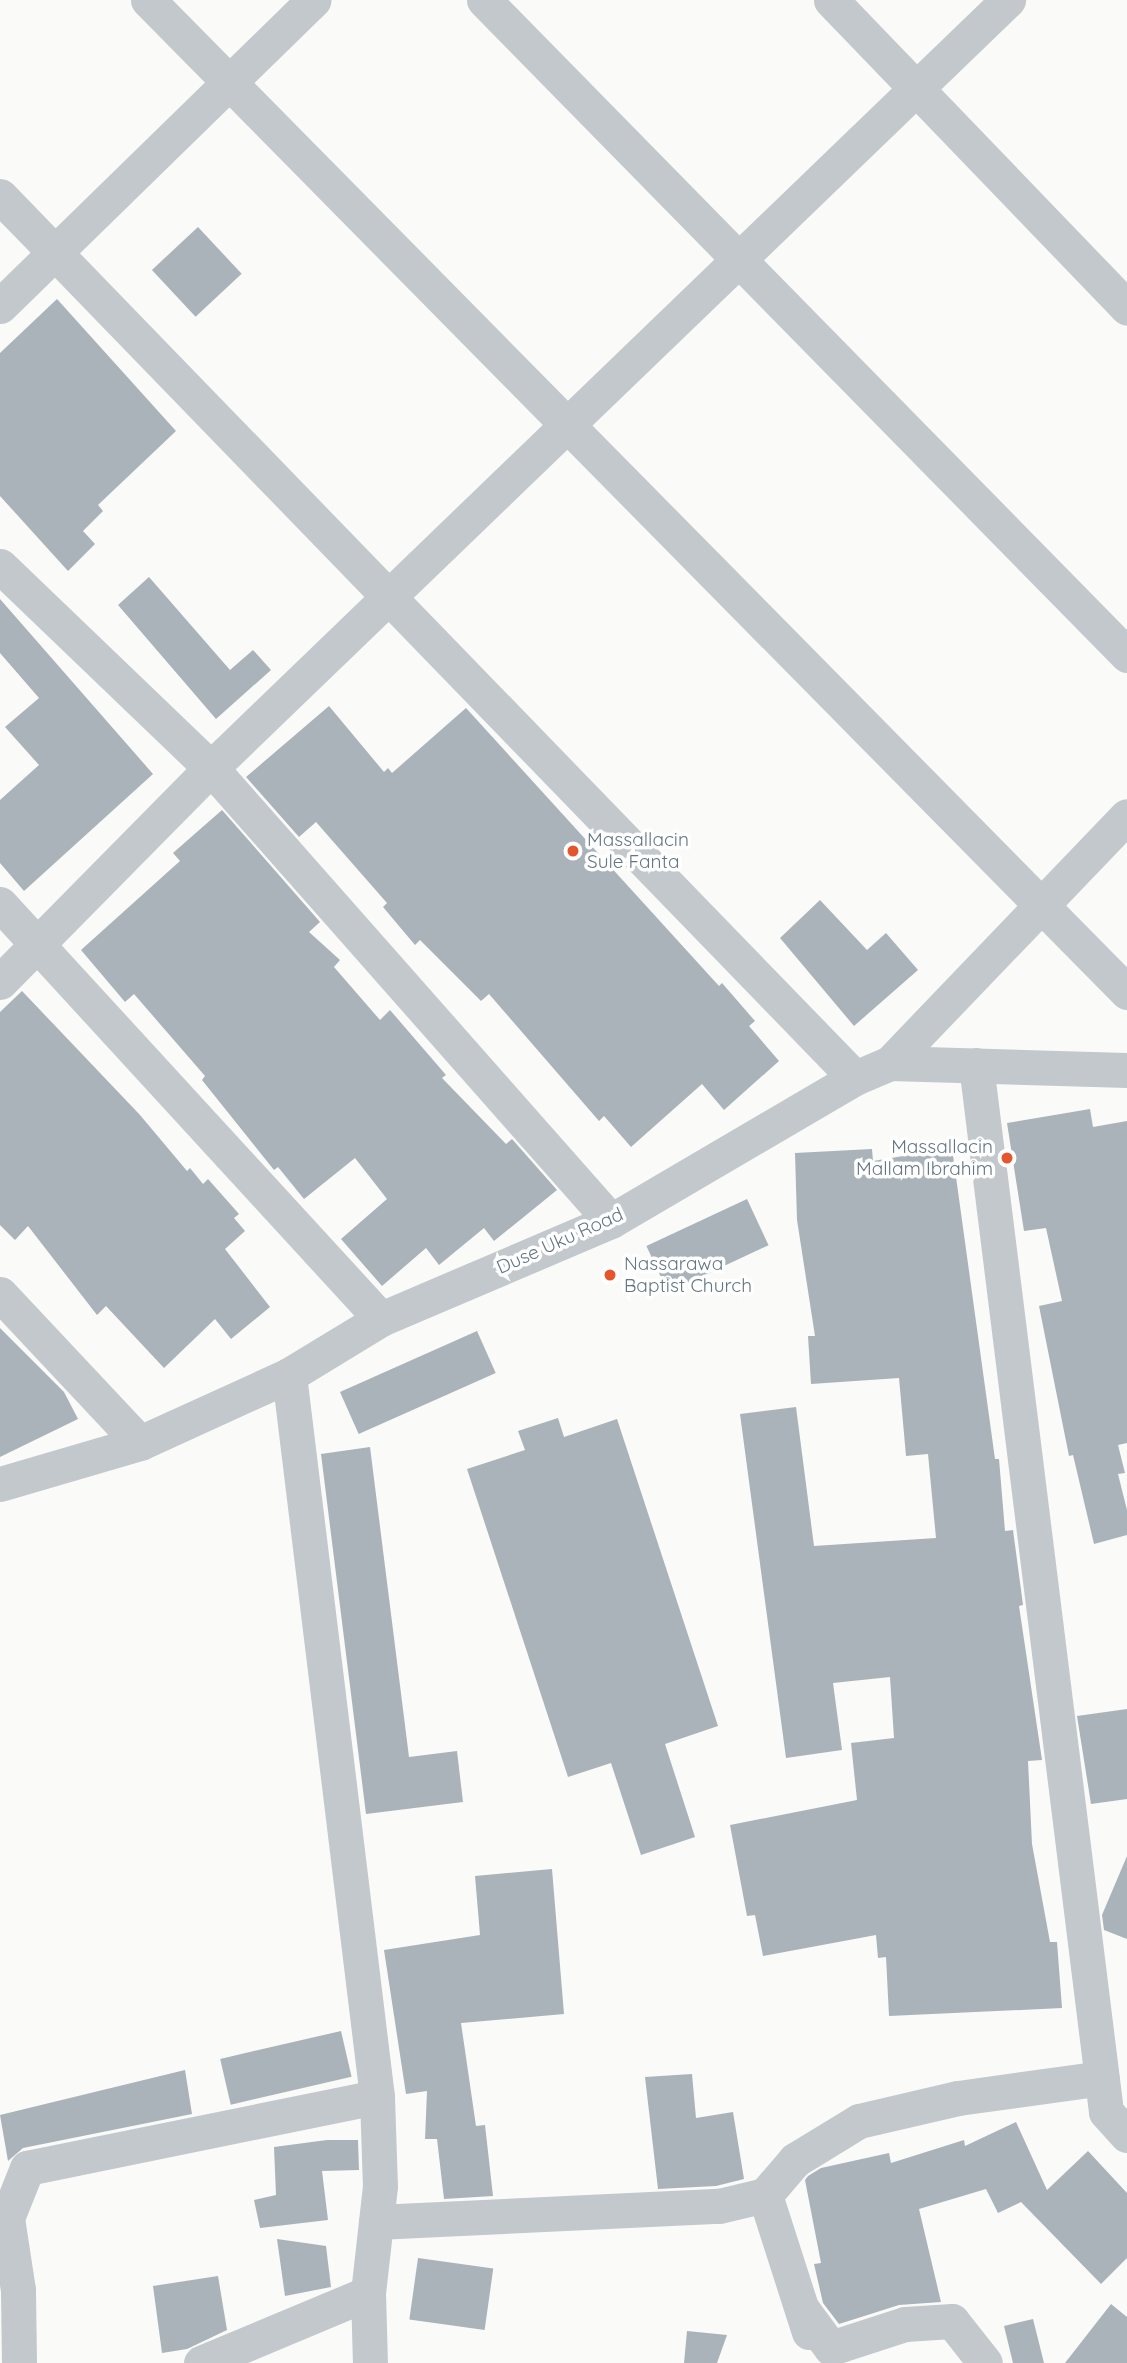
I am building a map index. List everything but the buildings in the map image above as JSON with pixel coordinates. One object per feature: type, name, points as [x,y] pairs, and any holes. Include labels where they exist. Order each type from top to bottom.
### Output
[{"type":"street","points":[[148,0],[567,423],[1038,906],[1127,992]]},
{"type":"street","points":[[0,306],[314,0]]},
{"type":"street","points":[[484,0],[1127,654]]},
{"type":"street","points":[[831,0],[1127,308]]},
{"type":"street","points":[[0,982],[211,768],[1008,0]]},
{"type":"street","points":[[0,196],[388,600],[855,1078]]},
{"type":"street","points":[[0,566],[211,768],[611,1221]]},
{"type":"street","points":[[890,1063],[1127,816]]},
{"type":"street","points":[[0,904],[381,1320]]},
{"type":"street","name":"Duse Uku Road","points":[[0,1484],[140,1443],[289,1375],[381,1320],[611,1221],[855,1078],[890,1063],[1127,1070]]},
{"type":"street","points":[[976,1065],[1101,2078],[1106,2112],[1127,2135]]},
{"type":"street","points":[[0,1294],[140,1443]]},
{"type":"street","points":[[289,1375],[377,2097],[380,2186],[368,2293],[370,2363]]},
{"type":"street","points":[[376,2222],[719,2206],[765,2195],[796,2160],[859,2121],[958,2098],[1101,2078]]},
{"type":"street","points":[[19,2363],[18,2290],[7,2218],[27,2168],[377,2097]]},
{"type":"street","points":[[765,2195],[817,2363]]},
{"type":"street","points":[[201,2363],[368,2293]]},
{"type":"street","points":[[802,2309],[831,2348],[905,2324],[952,2320],[985,2363]]},
{"type":"place","name":"Massallacin Sule Fanta","points":[[573,851]]},
{"type":"place","name":"Massallacin Mallam Ibrahim","points":[[1007,1158]]},
{"type":"place","name":"Nassarawa Baptist Church","points":[[610,1275]]}]
